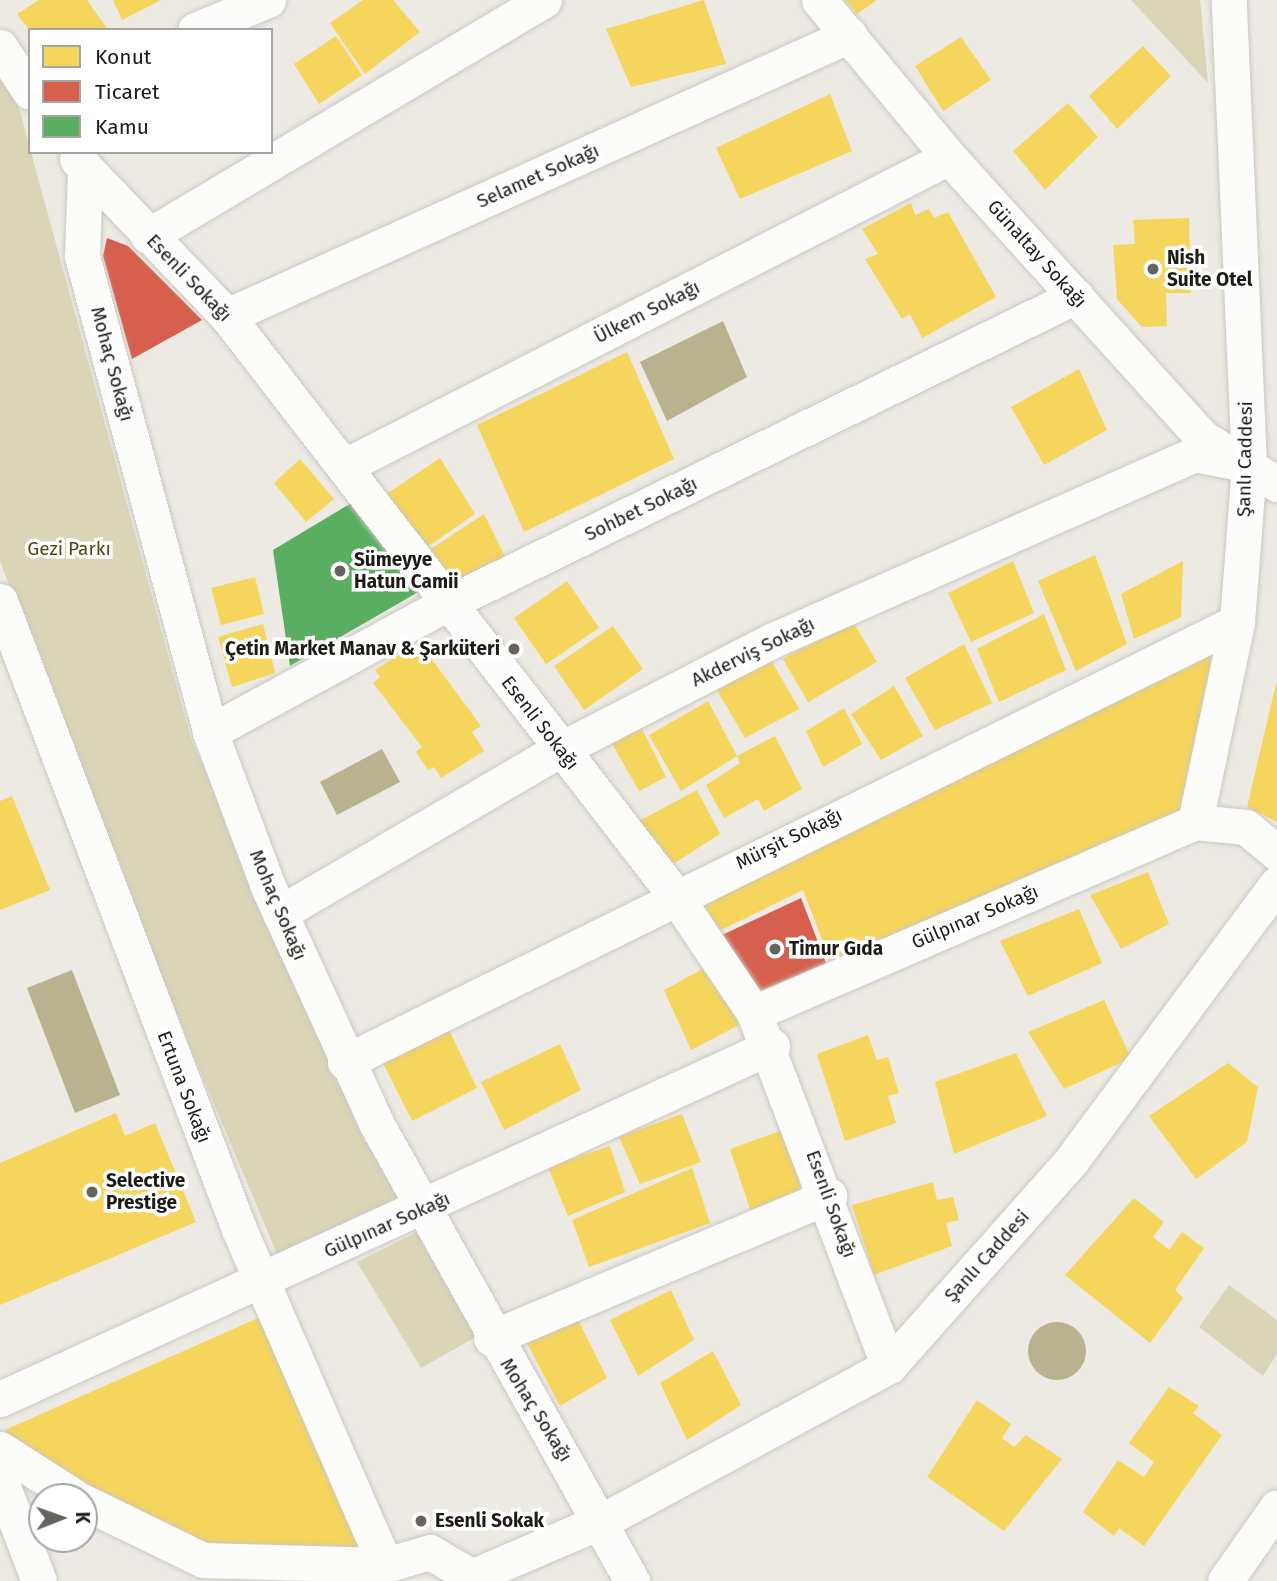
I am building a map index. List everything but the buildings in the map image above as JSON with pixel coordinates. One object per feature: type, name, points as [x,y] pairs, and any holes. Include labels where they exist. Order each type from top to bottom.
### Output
[{"type":"street","points":[[200,28],[268,0]]},
{"type":"street","points":[[148,236],[544,0]]},
{"type":"street","name":"Günaltay Sokağı","points":[[819,0],[950,157],[1202,437],[1263,474]]},
{"type":"street","name":"Şanlı Caddesi","points":[[1195,822],[1237,622],[1263,474],[1229,0]]},
{"type":"street","name":"Selamet Sokağı","points":[[227,317],[850,35]]},
{"type":"street","points":[[0,47],[28,89]]},
{"type":"street","name":"Ülkem Sokağı","points":[[345,466],[950,157]]},
{"type":"street","name":"Esenli Sokağı","points":[[79,162],[227,317],[674,894],[754,1013],[772,1046],[889,1366]]},
{"type":"street","name":"Mohaç Sokağı","points":[[79,162],[82,256],[211,732],[280,914],[345,1062],[421,1209],[491,1338],[604,1520],[632,1581]]},
{"type":"street","name":"Sohbet Sokağı","points":[[211,732],[448,603],[1076,296]]},
{"type":"street","name":"Akderviş Sokağı","points":[[280,914],[561,749],[771,641],[1195,454],[1263,474]]},
{"type":"street","name":"Ertuna Sokağı","points":[[0,601],[263,1280],[385,1565]]},
{"type":"street","name":"Mürşit Sokağı","points":[[345,1062],[674,894],[1237,622]]},
{"type":"street","points":[[1195,822],[1246,827],[1277,853]]},
{"type":"street","name":"Gülpınar Sokağı","points":[[754,1013],[1195,822]]},
{"type":"street","name":"Şanlı Caddesi","points":[[478,1578],[604,1520],[889,1366],[1072,1161],[1277,884]]},
{"type":"street","name":"Gülpınar Sokağı","points":[[0,1399],[421,1209],[772,1046]]},
{"type":"street","points":[[491,1338],[829,1196]]},
{"type":"street","points":[[0,1449],[53,1483]]},
{"type":"street","points":[[0,1479],[38,1581]]},
{"type":"street","points":[[1224,1581],[1277,1507]]},
{"type":"street","points":[[98,1509],[202,1560],[385,1565],[430,1552],[478,1578]]},
{"type":"green space","points":[[1131,0],[1200,0],[1208,83]]},
{"type":"green space","name":"Gezi Parkı","points":[[0,77],[16,97],[28,141],[28,154],[32,154],[191,739],[403,1195],[279,1259],[137,920],[0,561]]},
{"type":"green space","points":[[417,1232],[476,1337],[421,1368],[357,1262]]},
{"type":"green space","points":[[1229,1285],[1277,1320],[1277,1354],[1263,1376],[1199,1327]]},
{"type":"shaded area","points":[[723,321],[747,377],[667,421],[640,362]]},
{"type":"shaded area","points":[[382,749],[400,782],[337,815],[320,782]]},
{"type":"shaded area","points":[[72,970],[120,1095],[75,1113],[27,988]]},
{"type":"shaded area","points":[[1057,1322],[1073,1327],[1081,1335],[1086,1351],[1081,1367],[1073,1375],[1057,1380],[1041,1375],[1033,1367],[1028,1351],[1033,1335],[1041,1327]]},
{"type":"place","name":"Nish Suite Otel","points":[[1153,269]]},
{"type":"place","name":"Sümeyye Hatun Camii","points":[[340,571]]},
{"type":"place","name":"Çetin Market Manav & Şarküteri","points":[[514,649]]},
{"type":"place","name":"Timur Gıda","points":[[775,949]]},
{"type":"place","name":"Selective Prestige","points":[[92,1192]]},
{"type":"place","name":"Esenli Sokak","points":[[421,1521]]}]
